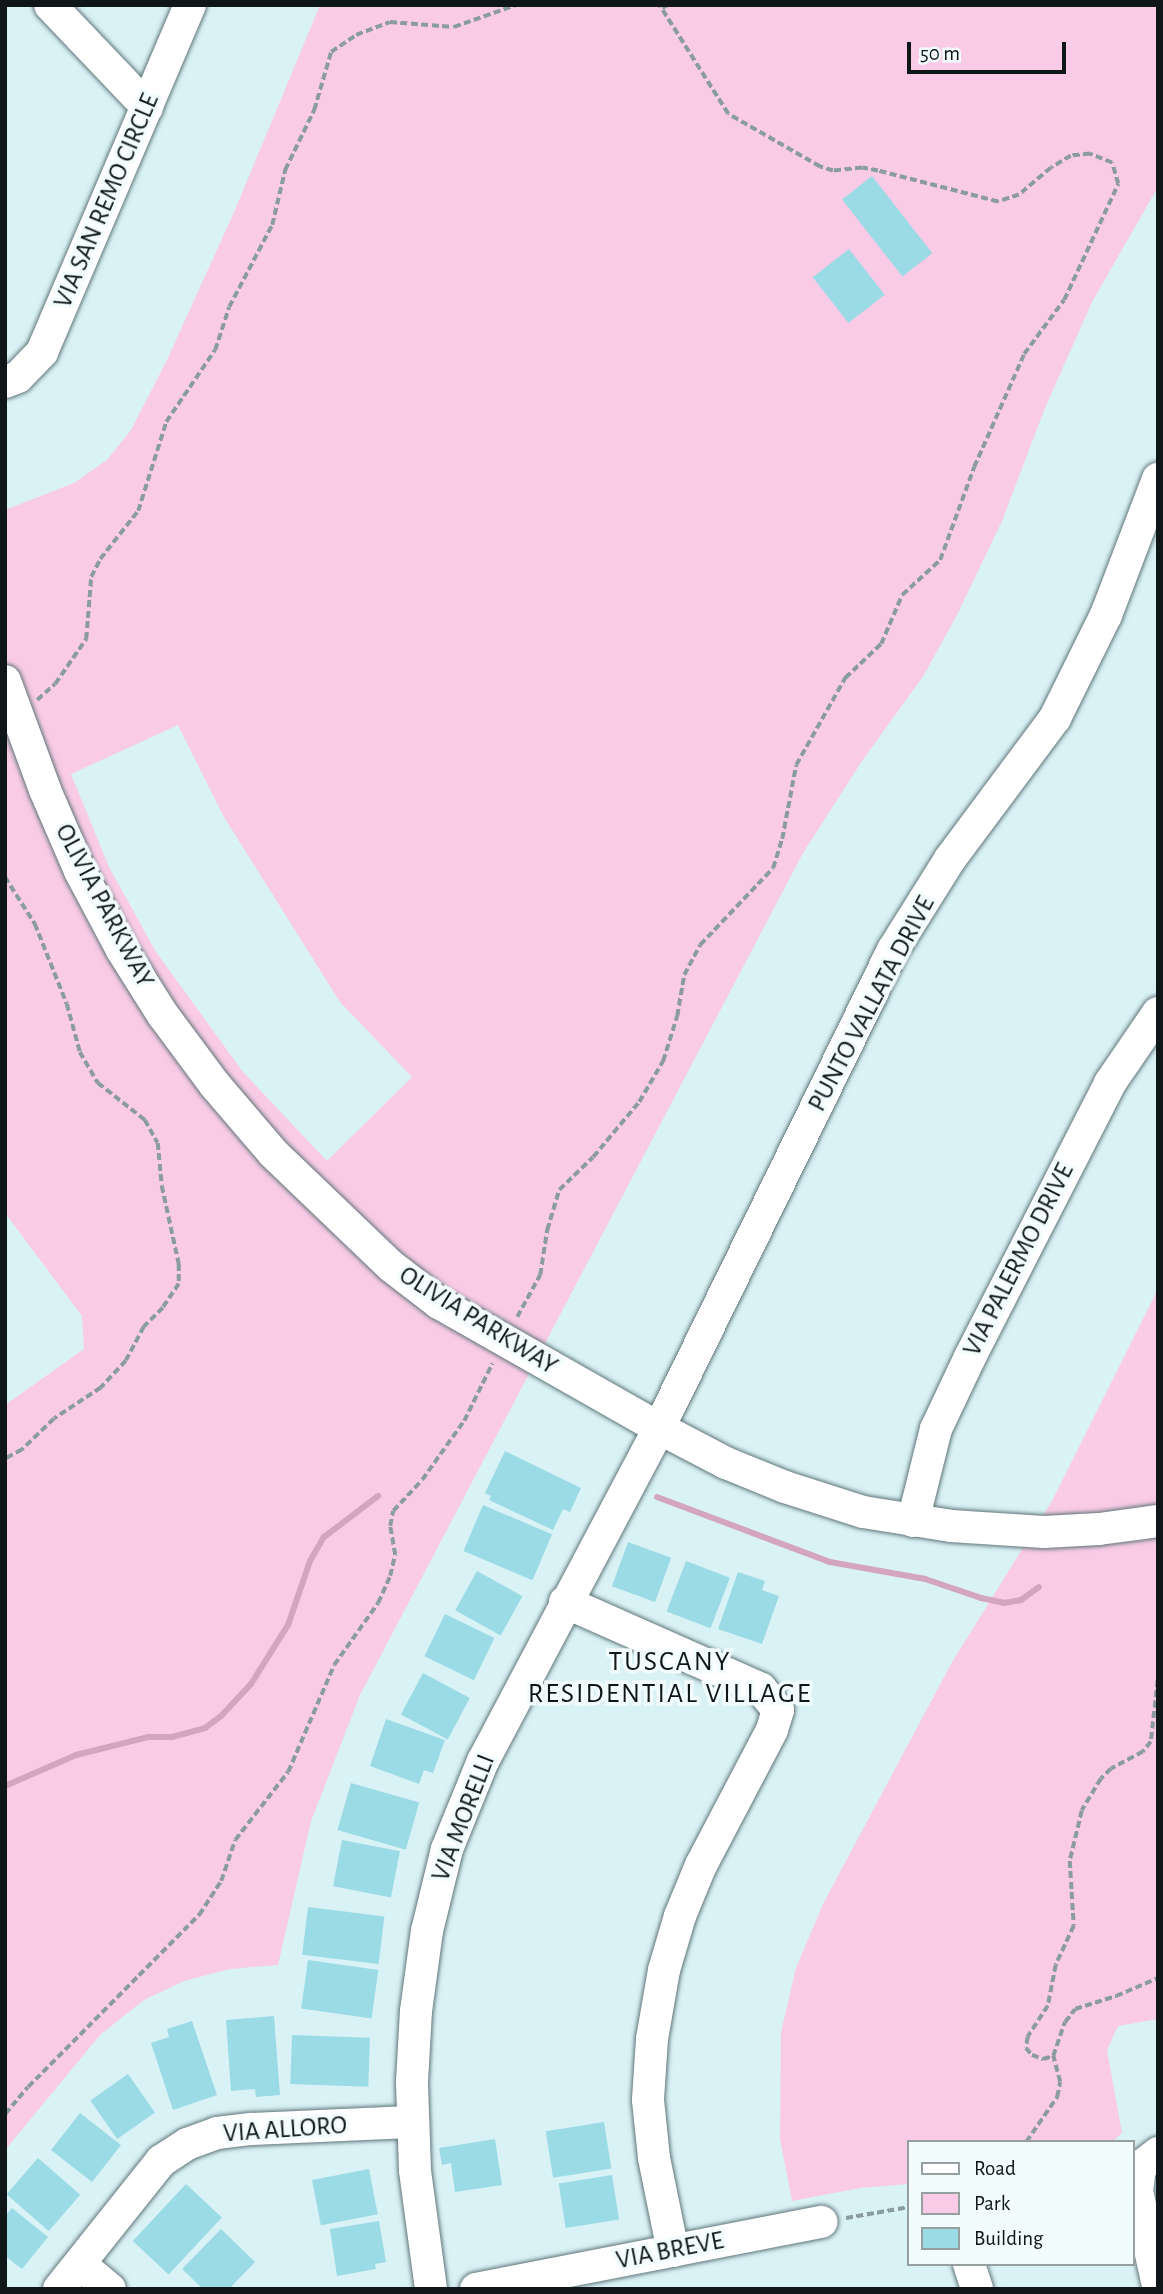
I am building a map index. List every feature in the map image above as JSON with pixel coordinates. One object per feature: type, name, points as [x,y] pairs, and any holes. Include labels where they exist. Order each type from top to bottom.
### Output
[{"type":"street","points":[[50,5],[147,107]]},
{"type":"street","name":"VIA SAN REMO CIRCLE","points":[[5,383],[18,377],[42,352],[190,5]]},
{"type":"street","name":"PUNTO VALLATA DRIVE","points":[[659,1428],[893,950],[950,859],[1055,718],[1106,615],[1158,479]]},
{"type":"street","name":"OLIVIA PARKWAY","points":[[5,681],[65,837],[122,950],[163,1015],[215,1085],[273,1153],[323,1205],[391,1266],[439,1303],[726,1463],[785,1487],[863,1512],[913,1521],[1044,1532],[1099,1529],[1158,1521]]},
{"type":"street","name":"VIA PALERMO DRIVE","points":[[913,1521],[936,1429],[970,1356],[1110,1083],[1158,1013]]},
{"type":"street","name":"VIA MORELLI","points":[[431,2289],[411,2122],[416,2011],[426,1931],[447,1849],[483,1761],[659,1428]]},
{"type":"street","points":[[565,1602],[761,1689],[778,1710],[772,1730],[701,1865],[680,1916],[664,1970],[652,2039],[648,2100],[654,2158],[673,2251]]},
{"type":"street","name":"VIA ALLORO","points":[[59,2289],[161,2161],[187,2144],[228,2131],[411,2122]]},
{"type":"street","points":[[1149,2160],[1137,2190],[1158,2286]]},
{"type":"street","name":"VIA BREVE","points":[[476,2289],[822,2222]]},
{"type":"street","points":[[80,2264],[110,2289]]},
{"type":"street","points":[[970,2266],[977,2289]]},
{"type":"path","points":[[17,712],[44,696],[86,639],[91,577],[100,559],[138,511],[166,422],[215,350],[229,307],[272,225],[285,170],[314,110],[331,51],[356,35],[390,22],[454,27],[516,5]]},
{"type":"path","points":[[5,2114],[28,2087],[199,1915],[221,1881],[235,1840],[288,1772],[334,1665],[378,1603],[390,1576],[395,1555],[390,1526],[393,1511],[422,1480],[464,1421],[540,1275],[547,1230],[559,1190],[593,1157],[639,1101],[663,1061],[677,1016],[684,975],[700,945],[773,868],[782,839],[796,765],[845,678],[881,644],[902,595],[940,559],[974,467],[1024,354],[1064,300],[1118,184],[1112,163],[1090,154],[1071,156],[1051,168],[1018,195],[998,202],[878,171],[862,168],[833,171],[820,167],[728,114],[660,7],[668,5]]},
{"type":"path","points":[[5,877],[34,924],[67,1004],[80,1052],[98,1083],[145,1120],[158,1143],[162,1186],[179,1264],[179,1284],[163,1308],[144,1327],[126,1361],[100,1388],[54,1419],[22,1450],[5,1459]]},
{"type":"path","points":[[1053,2056],[1044,2059],[1032,2055],[1026,2048],[1028,2037],[1048,2006],[1056,1965],[1074,1926],[1070,1861],[1074,1835],[1082,1811],[1101,1779],[1111,1769],[1143,1752],[1151,1742],[1158,1680]]},
{"type":"path","points":[[1027,2140],[1057,2097],[1060,2082],[1053,2056],[1065,2022],[1075,2009],[1116,1996],[1158,1978]]},
{"type":"path","points":[[822,2222],[908,2207]]},
{"type":"green space","points":[[320,5],[1158,5],[1158,187],[1092,302],[1045,408],[1002,521],[957,615],[924,675],[862,761],[803,853],[360,1695],[311,1821],[278,1965],[230,1969],[184,1981],[144,2000],[100,2035],[5,2150],[5,1405],[84,1349],[82,1316],[5,1213],[5,510],[74,483],[107,460],[131,430],[167,360],[235,210]],"holes":[[[178,725],[224,817],[340,1002],[412,1077],[327,1161],[243,1072],[156,952],[109,867],[71,774]]]},
{"type":"green space","points":[[1158,1289],[1158,2019],[1118,2026],[1107,2050],[1122,2133],[1114,2140],[908,2140],[908,2184],[860,2188],[792,2201],[780,2139],[781,2032],[796,1968],[823,1904],[951,1664],[1052,1501]]},
{"type":"building","points":[[872,176],[932,253],[902,277],[842,199]]},
{"type":"building","points":[[849,249],[885,295],[848,323],[813,277]]},
{"type":"building","points":[[505,1451],[581,1488],[570,1512],[563,1509],[553,1530],[489,1500],[491,1496],[485,1493]]},
{"type":"building","points":[[483,1505],[552,1534],[533,1580],[463,1551]]},
{"type":"building","points":[[628,1542],[671,1558],[655,1602],[612,1586]]},
{"type":"building","points":[[686,1561],[730,1578],[711,1628],[667,1611]]},
{"type":"building","points":[[477,1571],[522,1596],[501,1636],[455,1610]]},
{"type":"building","points":[[738,1572],[765,1581],[762,1590],[779,1596],[762,1644],[718,1629]]},
{"type":"building","points":[[445,1614],[494,1638],[474,1680],[424,1656]]},
{"type":"building","points":[[423,1673],[470,1698],[448,1739],[401,1714]]},
{"type":"building","points":[[386,1719],[445,1740],[433,1773],[424,1770],[419,1784],[370,1766]]},
{"type":"building","points":[[351,1783],[419,1803],[406,1850],[337,1830]]},
{"type":"building","points":[[342,1840],[400,1851],[391,1897],[333,1886]]},
{"type":"building","points":[[308,1907],[384,1916],[379,1964],[302,1955]]},
{"type":"building","points":[[308,1960],[378,1970],[371,2018],[301,2009]]},
{"type":"building","points":[[274,2016],[280,2095],[256,2097],[255,2089],[231,2091],[226,2020]]},
{"type":"building","points":[[192,2021],[217,2095],[173,2110],[151,2043],[169,2037],[167,2029]]},
{"type":"building","points":[[292,2035],[370,2038],[368,2087],[290,2084]]},
{"type":"building","points":[[128,2074],[155,2113],[117,2139],[90,2100]]},
{"type":"building","points":[[80,2113],[121,2145],[92,2182],[51,2150]]},
{"type":"building","points":[[604,2122],[611,2168],[553,2178],[546,2131]]},
{"type":"building","points":[[495,2139],[502,2185],[455,2192],[451,2163],[442,2165],[439,2148]]},
{"type":"building","points":[[38,2158],[80,2195],[49,2231],[7,2194]]},
{"type":"building","points":[[369,2169],[378,2214],[321,2225],[312,2180]]},
{"type":"building","points":[[612,2175],[619,2219],[566,2228],[559,2183]]},
{"type":"building","points":[[186,2184],[222,2217],[169,2274],[133,2241]]},
{"type":"building","points":[[12,2208],[48,2237],[22,2269],[5,2256],[5,2216]]},
{"type":"building","points":[[379,2221],[386,2262],[375,2264],[376,2269],[337,2276],[330,2229]]},
{"type":"building","points":[[221,2229],[255,2262],[229,2289],[203,2289],[182,2269]]},
{"type":"waterway","points":[[5,1786],[76,1755],[148,1737],[172,1737],[205,1728],[222,1715],[251,1684],[288,1625],[310,1561],[324,1537],[378,1496]]},
{"type":"waterway","points":[[657,1497],[830,1562],[925,1579],[981,1598],[1004,1603],[1021,1600],[1039,1587]]},
{"type":"district","name":"TUSCANY RESIDENTIAL VILLAGE","points":[[670,1678]]}]
